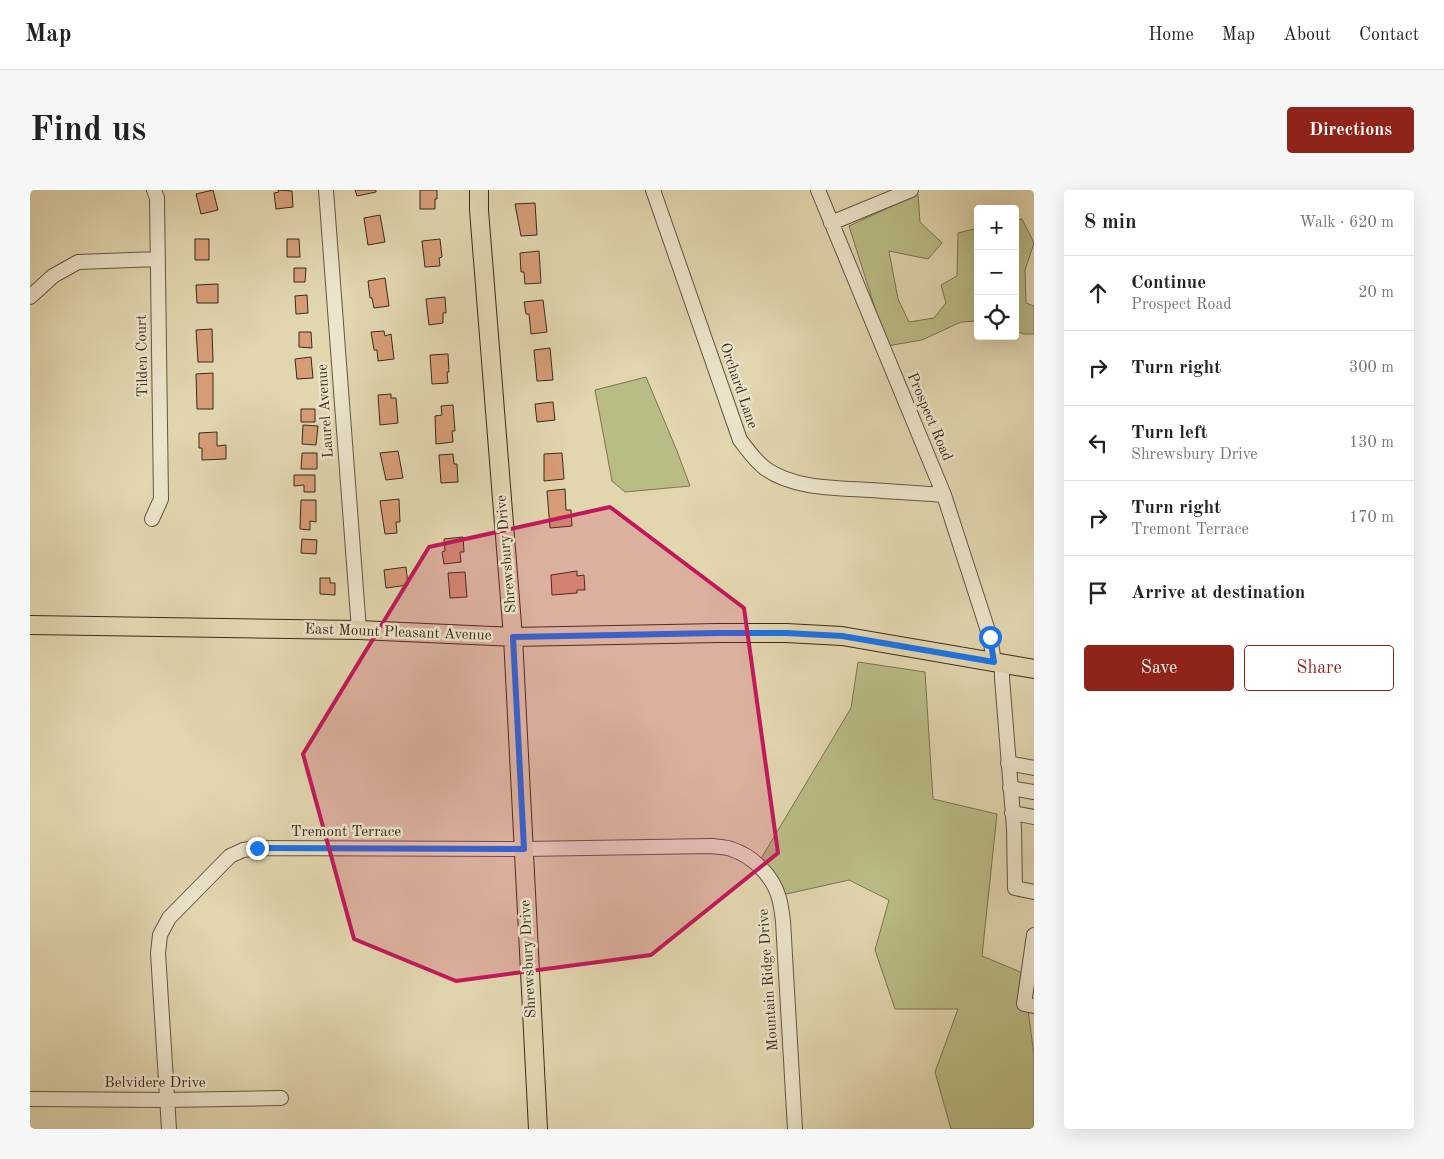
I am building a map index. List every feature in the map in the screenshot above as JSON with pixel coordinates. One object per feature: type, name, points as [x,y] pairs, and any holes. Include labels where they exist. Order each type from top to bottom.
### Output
[{"type":"main road","name":"Shrewsbury Drive","points":[[480,190],[479,210],[513,637],[538,1129]]},
{"type":"main road","name":"East Mount Pleasant Avenue","points":[[30,625],[359,630],[513,637],[786,633],[842,636],[1034,669]]},
{"type":"street","name":"Tilden Court","points":[[152,520],[161,499],[157,198],[154,190]]},
{"type":"street","name":"Laurel Avenue","points":[[326,190],[359,630]]},
{"type":"street","name":"Orchard Lane","points":[[653,190],[740,440],[752,456],[764,468],[776,475],[793,481],[826,488],[944,495]]},
{"type":"street","name":"Prospect Road","points":[[818,190],[944,495],[1002,674],[1014,828],[1015,888],[1034,892]]},
{"type":"street","points":[[831,223],[911,190]]},
{"type":"street","points":[[30,297],[53,276],[78,262],[158,259]]},
{"type":"street","points":[[1008,763],[1034,768]]},
{"type":"street","points":[[1010,788],[1034,792]]},
{"type":"street","points":[[1012,813],[1034,817]]},
{"type":"street","name":"Mountain Ridge Drive","points":[[524,849],[712,846],[731,849],[757,864],[768,876],[779,896],[783,921],[795,1129]]},
{"type":"street","name":"Tremont Terrace","points":[[169,1129],[158,953],[160,935],[169,918],[230,856],[243,850],[257,848],[524,849]]},
{"type":"street","points":[[1034,935],[1024,1004],[1034,1006]]},
{"type":"street","name":"Belvidere Drive","points":[[30,1099],[166,1100],[281,1098]]},
{"type":"highlighted area","points":[[610,507],[744,608],[778,853],[651,955],[456,981],[354,939],[303,754],[429,547]]},
{"type":"green space","points":[[918,194],[920,222],[942,243],[928,259],[889,251],[898,299],[909,322],[934,318],[946,303],[941,285],[957,276],[958,233],[974,229],[974,321],[961,322],[922,340],[887,346],[849,226]]},
{"type":"green space","points":[[1019,219],[1022,219],[1034,243],[1025,270],[1026,303],[1034,306],[1034,334],[1019,332]]},
{"type":"green space","points":[[646,377],[690,486],[625,492],[612,481],[595,390]]},
{"type":"green space","points":[[858,662],[925,672],[933,799],[997,814],[982,956],[1023,973],[1034,1055],[1034,1129],[951,1129],[935,1072],[958,1009],[895,1009],[875,950],[889,900],[849,880],[782,895],[759,862],[851,708]]},
{"type":"building","points":[[213,190],[218,210],[201,214],[196,194]]},
{"type":"building","points":[[278,190],[292,191],[293,207],[276,209],[274,193],[279,192]]},
{"type":"building","points":[[355,190],[376,190],[376,192],[357,196]]},
{"type":"building","points":[[420,190],[437,190],[435,209],[420,209]]},
{"type":"building","points":[[535,203],[537,235],[521,236],[515,204]]},
{"type":"building","points":[[380,215],[385,242],[368,245],[364,218]]},
{"type":"building","points":[[195,239],[209,239],[209,260],[195,260]]},
{"type":"building","points":[[287,239],[299,239],[300,257],[287,257]]},
{"type":"building","points":[[440,239],[442,257],[439,258],[440,266],[425,267],[422,241]]},
{"type":"building","points":[[539,251],[541,283],[525,284],[524,272],[521,272],[520,253]]},
{"type":"building","points":[[294,268],[306,268],[305,282],[294,282]]},
{"type":"building","points":[[385,278],[389,306],[374,308],[372,298],[370,298],[368,281]]},
{"type":"building","points":[[218,284],[218,303],[197,303],[196,285]]},
{"type":"building","points":[[307,295],[308,313],[296,314],[295,296]]},
{"type":"building","points":[[445,297],[446,313],[443,313],[443,323],[429,325],[426,299]]},
{"type":"building","points":[[543,300],[547,332],[531,334],[529,314],[526,314],[524,302]]},
{"type":"building","points":[[212,329],[213,362],[198,362],[196,330]]},
{"type":"building","points":[[384,331],[385,336],[391,334],[394,359],[378,361],[377,350],[374,350],[371,332]]},
{"type":"building","points":[[299,332],[311,332],[312,348],[299,347]]},
{"type":"building","points":[[550,348],[553,380],[537,381],[534,350]]},
{"type":"building","points":[[448,354],[448,383],[432,384],[430,355]]},
{"type":"building","points":[[311,357],[313,378],[297,379],[295,359]]},
{"type":"building","points":[[213,373],[213,409],[197,409],[196,374]]},
{"type":"building","points":[[391,394],[391,398],[396,398],[398,423],[380,425],[378,395]]},
{"type":"building","points":[[553,402],[555,420],[537,422],[535,404]]},
{"type":"building","points":[[453,405],[455,431],[452,431],[453,442],[436,444],[435,416],[442,415],[441,406]]},
{"type":"building","points":[[301,409],[315,409],[315,422],[301,422]]},
{"type":"building","points":[[303,425],[318,426],[316,445],[302,444]]},
{"type":"building","points":[[217,432],[217,446],[226,445],[226,459],[202,460],[202,448],[199,448],[199,433]]},
{"type":"building","points":[[398,451],[403,478],[386,480],[380,453]]},
{"type":"building","points":[[302,453],[317,453],[317,469],[301,469]]},
{"type":"building","points":[[562,453],[564,479],[544,481],[544,454]]},
{"type":"building","points":[[453,454],[454,464],[457,464],[458,482],[441,483],[439,455]]},
{"type":"building","points":[[294,475],[315,475],[315,492],[304,492],[304,485],[294,486]]},
{"type":"building","points":[[565,489],[566,510],[571,510],[572,526],[550,528],[547,491]]},
{"type":"building","points":[[399,499],[400,522],[396,522],[397,533],[385,534],[380,501]]},
{"type":"building","points":[[301,500],[316,500],[316,522],[310,521],[310,530],[300,529]]},
{"type":"building","points":[[463,537],[464,552],[460,552],[461,562],[444,564],[442,552],[445,551],[444,539]]},
{"type":"building","points":[[302,539],[317,540],[316,554],[301,553]]},
{"type":"building","points":[[406,567],[408,585],[386,588],[384,570]]},
{"type":"building","points":[[577,571],[577,576],[584,575],[585,590],[577,590],[577,593],[552,595],[551,575]]},
{"type":"building","points":[[465,572],[467,597],[450,598],[448,573]]},
{"type":"building","points":[[320,578],[330,578],[330,583],[335,583],[335,595],[320,594]]},
{"type":"route","points":[[257,848],[524,849],[513,637],[786,633],[842,636],[994,662],[990,637]]}]
